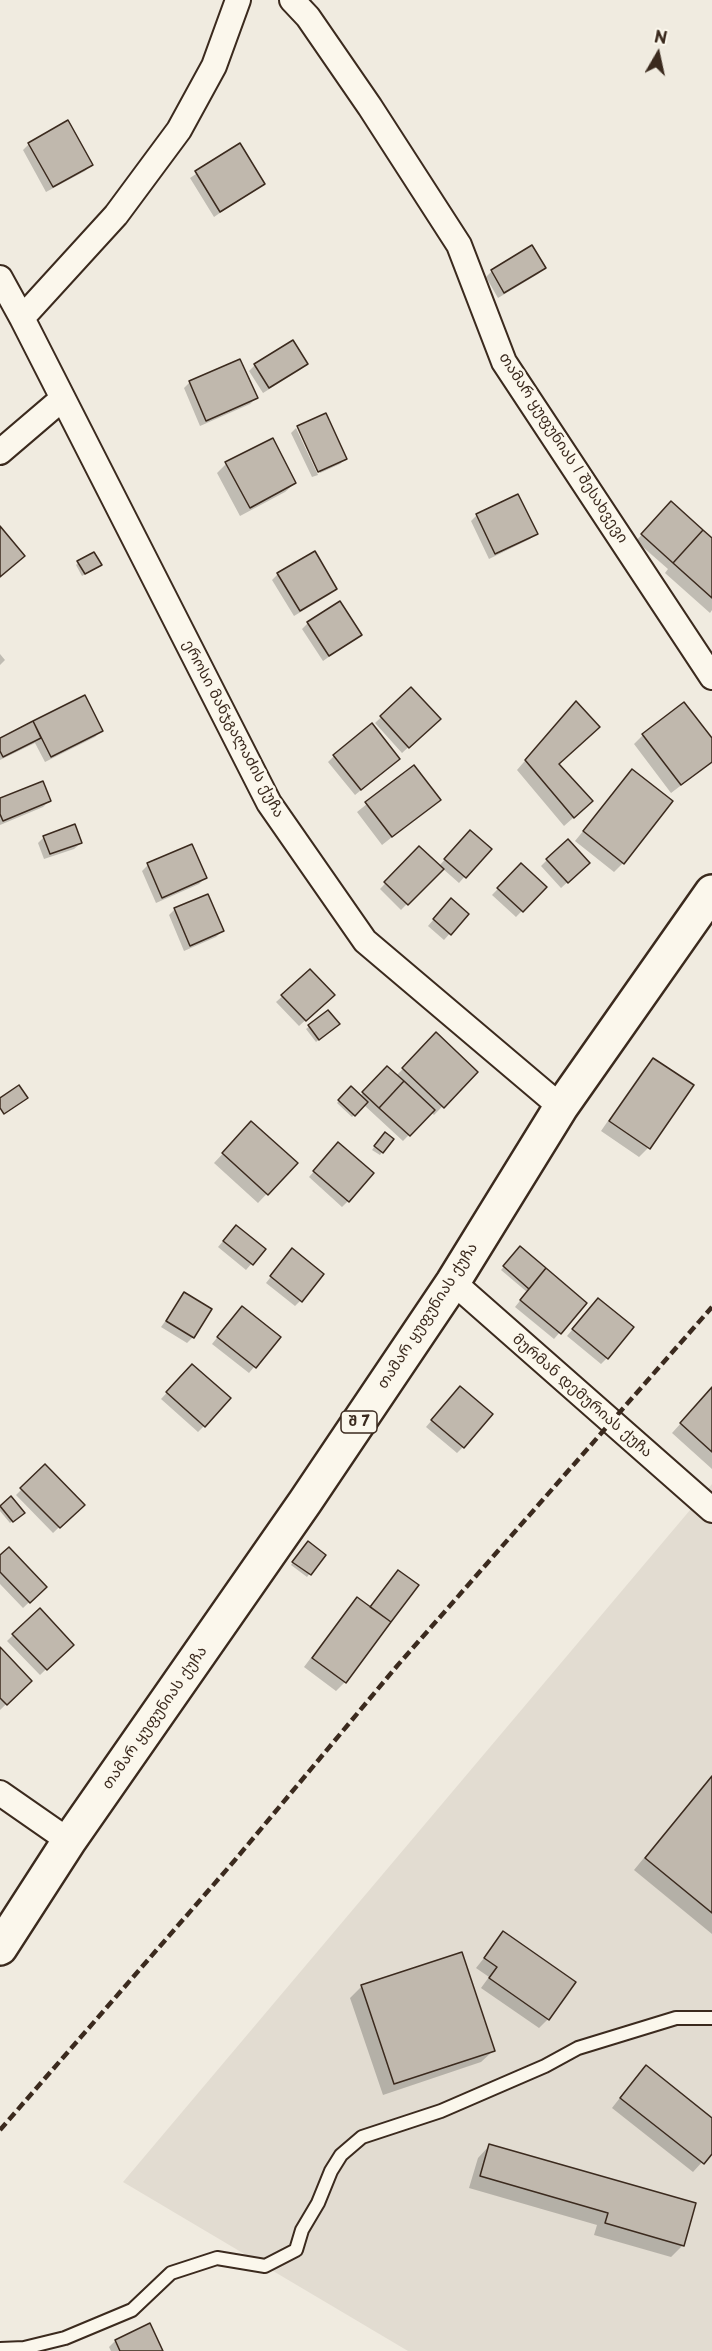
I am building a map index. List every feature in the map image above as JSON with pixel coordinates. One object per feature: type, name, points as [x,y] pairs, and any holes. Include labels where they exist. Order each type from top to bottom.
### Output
[{"type":"main road","name":"თამარ ყუფუნიას ქუჩა","points":[[0,1948],[69,1841],[305,1502],[453,1282],[561,1107],[712,892]]},
{"type":"street","points":[[22,318],[116,215],[179,130],[214,66],[238,0]]},
{"type":"street","name":"თამარ ყუფუნიას I შესახვევი","points":[[292,0],[308,17],[370,107],[459,245],[504,362],[712,677]]},
{"type":"street","name":"ეროსი მანჯგალაძის ქუჩა","points":[[0,278],[269,803],[358,932],[374,949],[561,1107]]},
{"type":"street","points":[[0,452],[62,399]]},
{"type":"street","name":"მურმან დემურიას ქუჩა","points":[[453,1282],[712,1510]]},
{"type":"street","points":[[0,1793],[69,1841]]},
{"type":"lane","points":[[0,2349],[24,2348],[65,2338],[132,2310],[171,2274],[180,2270],[217,2258],[265,2266],[296,2250],[302,2230],[318,2202],[331,2171],[342,2155],[362,2137],[441,2111],[545,2066],[578,2048],[676,2018],[712,2018]]},
{"type":"shaded area","points":[[712,1484],[712,2351],[408,2351],[123,2182]]},
{"type":"building","points":[[68,120],[93,165],[53,187],[28,143]]},
{"type":"building","points":[[240,143],[265,184],[220,212],[195,171]]},
{"type":"building","points":[[532,245],[546,268],[504,293],[491,270]]},
{"type":"building","points":[[293,340],[308,364],[269,388],[254,364]]},
{"type":"building","points":[[240,359],[258,398],[206,421],[189,381]]},
{"type":"building","points":[[326,413],[347,459],[318,472],[297,426]]},
{"type":"building","points":[[273,438],[296,483],[250,508],[225,462]]},
{"type":"building","points":[[518,494],[538,534],[495,554],[476,514]]},
{"type":"building","points":[[671,501],[703,530],[673,563],[641,534]]},
{"type":"building","points":[[0,526],[25,556],[0,577]]},
{"type":"building","points":[[703,530],[712,538],[712,598],[673,563]]},
{"type":"building","points":[[315,551],[337,589],[300,611],[277,573]]},
{"type":"building","points":[[94,552],[102,565],[85,574],[77,561]]},
{"type":"building","points":[[340,601],[362,635],[329,656],[307,622]]},
{"type":"building","points":[[411,687],[441,719],[409,748],[380,716]]},
{"type":"building","points":[[85,695],[103,731],[51,757],[33,721]]},
{"type":"building","points":[[576,701],[600,727],[559,764],[593,801],[574,818],[525,760]]},
{"type":"building","points":[[684,702],[712,738],[712,762],[681,785],[642,734]]},
{"type":"building","points":[[33,721],[41,738],[3,757],[0,751],[0,738]]},
{"type":"building","points":[[372,723],[400,759],[361,790],[333,755]]},
{"type":"building","points":[[414,765],[441,800],[392,837],[365,802]]},
{"type":"building","points":[[632,769],[673,801],[624,864],[583,831]]},
{"type":"building","points":[[43,781],[51,801],[3,821],[0,814],[0,798]]},
{"type":"building","points":[[75,824],[82,843],[50,854],[43,836]]},
{"type":"building","points":[[470,830],[492,849],[466,878],[444,859]]},
{"type":"building","points":[[568,839],[590,863],[568,883],[546,859]]},
{"type":"building","points":[[192,844],[207,878],[162,898],[147,863]]},
{"type":"building","points":[[419,846],[444,869],[408,905],[384,882]]},
{"type":"building","points":[[521,863],[547,887],[523,912],[497,888]]},
{"type":"building","points":[[208,894],[224,931],[190,946],[174,908]]},
{"type":"building","points":[[451,898],[469,914],[451,935],[433,919]]},
{"type":"building","points":[[310,969],[335,995],[306,1021],[281,995]]},
{"type":"building","points":[[328,1010],[340,1024],[319,1040],[308,1025]]},
{"type":"building","points":[[436,1032],[478,1072],[444,1108],[402,1068]]},
{"type":"building","points":[[653,1058],[694,1085],[650,1149],[609,1121]]},
{"type":"building","points":[[387,1066],[404,1081],[379,1108],[362,1092]]},
{"type":"building","points":[[404,1081],[435,1110],[410,1136],[379,1108]]},
{"type":"building","points":[[19,1085],[28,1098],[4,1114],[0,1108],[0,1098]]},
{"type":"building","points":[[351,1086],[368,1102],[355,1116],[338,1100]]},
{"type":"building","points":[[251,1121],[298,1163],[268,1195],[222,1153]]},
{"type":"building","points":[[385,1132],[394,1139],[383,1153],[374,1146]]},
{"type":"building","points":[[338,1142],[374,1173],[349,1202],[313,1171]]},
{"type":"building","points":[[236,1225],[266,1249],[253,1265],[223,1241]]},
{"type":"building","points":[[520,1246],[546,1268],[529,1289],[503,1266]]},
{"type":"building","points":[[292,1248],[324,1274],[302,1302],[270,1276]]},
{"type":"building","points":[[546,1268],[587,1303],[561,1334],[520,1300]]},
{"type":"building","points":[[184,1292],[212,1309],[194,1338],[166,1321]]},
{"type":"building","points":[[598,1298],[634,1327],[608,1359],[572,1329]]},
{"type":"building","points":[[242,1306],[281,1337],[256,1368],[217,1337]]},
{"type":"building","points":[[192,1364],[231,1398],[205,1427],[166,1392]]},
{"type":"building","points":[[460,1386],[493,1414],[464,1448],[431,1420]]},
{"type":"building","points":[[712,1387],[712,1452],[680,1423]]},
{"type":"building","points":[[45,1464],[85,1505],[60,1528],[20,1488]]},
{"type":"building","points":[[11,1496],[25,1513],[13,1522],[0,1506]]},
{"type":"building","points":[[308,1541],[326,1555],[311,1575],[292,1562]]},
{"type":"building","points":[[9,1547],[47,1587],[30,1603],[0,1572],[0,1555]]},
{"type":"building","points":[[398,1570],[419,1585],[391,1622],[370,1607]]},
{"type":"building","points":[[357,1597],[391,1622],[346,1683],[312,1658]]},
{"type":"building","points":[[40,1608],[74,1645],[47,1670],[12,1634]]},
{"type":"building","points":[[0,1647],[32,1681],[7,1705],[0,1698]]},
{"type":"building","points":[[712,1776],[712,1913],[645,1858]]},
{"type":"building","points":[[503,1931],[576,1982],[549,2020],[489,1978],[497,1967],[484,1958]]},
{"type":"building","points":[[462,1952],[495,2051],[394,2084],[361,1985]]},
{"type":"building","points":[[646,2065],[712,2118],[712,2154],[704,2164],[620,2098]]},
{"type":"building","points":[[489,2144],[696,2203],[684,2246],[605,2223],[608,2213],[480,2176]]},
{"type":"building","points":[[150,2323],[163,2351],[120,2351],[115,2340]]},
{"type":"railway","points":[[0,2130],[235,1860],[397,1666],[712,1307]]}]
